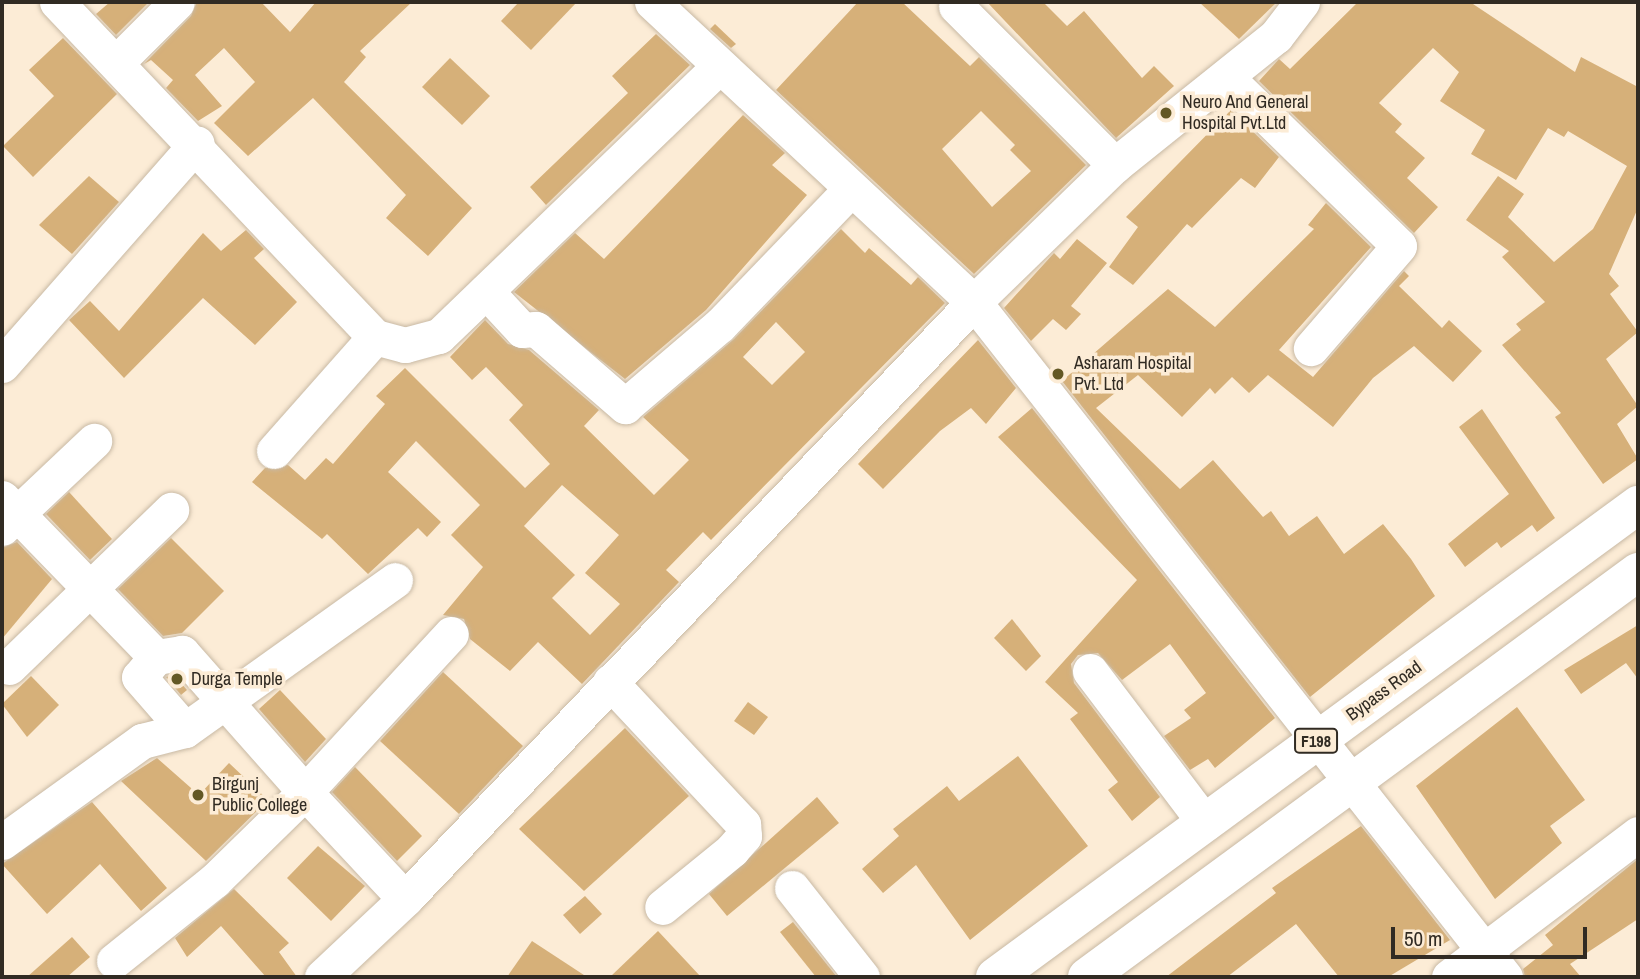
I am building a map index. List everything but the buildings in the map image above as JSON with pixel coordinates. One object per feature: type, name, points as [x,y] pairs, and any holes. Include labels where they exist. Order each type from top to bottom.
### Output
[{"type":"main road","name":"Bypass Road","points":[[995,977],[1638,505]]},
{"type":"main road","points":[[1087,977],[1350,781],[1638,572]]},
{"type":"street","points":[[57,2],[197,143],[375,337],[405,345],[439,336],[719,67]]},
{"type":"street","points":[[118,61],[177,2]]},
{"type":"street","points":[[652,2],[974,302],[1321,738],[1350,781],[1494,964]]},
{"type":"street","points":[[322,977],[405,899],[974,302],[1115,164],[1227,78],[1276,36],[1302,2]]},
{"type":"street","points":[[957,6],[1115,164]]},
{"type":"street","points":[[1227,78],[1399,246],[1311,348]]},
{"type":"street","points":[[2,365],[197,143]]},
{"type":"street","points":[[486,291],[522,330],[536,328],[625,406],[720,325],[851,189]]},
{"type":"street","points":[[274,451],[375,337]]},
{"type":"street","points":[[94,441],[6,513],[88,588],[156,657]]},
{"type":"street","points":[[9,667],[171,510]]},
{"type":"street","points":[[2,842],[142,740],[185,730],[395,580]]},
{"type":"street","points":[[114,961],[214,881],[305,792],[451,634]]},
{"type":"street","points":[[185,730],[139,677],[156,657],[182,653],[221,705],[405,899]]},
{"type":"street","points":[[1090,671],[1205,823]]},
{"type":"street","points":[[610,682],[743,824],[744,836],[732,850],[662,907]]},
{"type":"street","points":[[1449,977],[1494,964],[1638,834]]},
{"type":"street","points":[[793,888],[862,977]]},
{"type":"place","name":"Neuro And General Hospital Pvt.Ltd","points":[[1166,113]]},
{"type":"place","name":"Asharam Hospital Pvt. Ltd","points":[[1058,374]]},
{"type":"place","name":"Durga Temple","points":[[177,679]]},
{"type":"place","name":"Birgunj Public College","points":[[198,795]]}]
